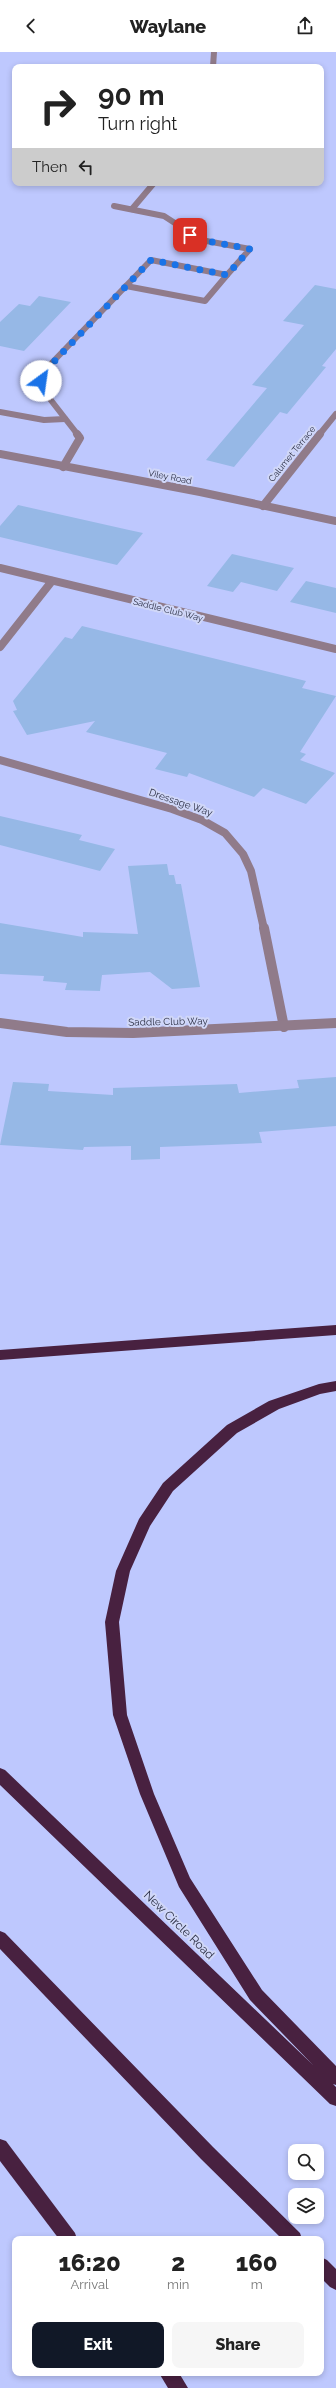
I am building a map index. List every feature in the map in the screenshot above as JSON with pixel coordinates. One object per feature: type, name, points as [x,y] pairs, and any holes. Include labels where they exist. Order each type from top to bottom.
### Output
[{"type":"highway","points":[[0,1355],[336,1330]]},
{"type":"highway","points":[[278,1334],[336,1337]]},
{"type":"highway","points":[[336,1386],[319,1389],[274,1406],[232,1428],[168,1487],[144,1523],[123,1571],[112,1622],[120,1715],[147,1794],[184,1882],[256,1995],[336,2077]]},
{"type":"highway","name":"New Circle Road","points":[[0,1775],[336,2098]]},
{"type":"highway","points":[[0,1938],[202,2148],[291,2236]]},
{"type":"highway","points":[[0,2147],[67,2236]]},
{"type":"highway","points":[[324,2269],[336,2280]]},
{"type":"highway","points":[[170,2376],[180,2388]]},
{"type":"street","points":[[213,64],[214,52]]},
{"type":"street","points":[[132,209],[151,186]]},
{"type":"street","points":[[114,206],[132,209],[172,220],[184,227],[190,235],[202,240],[250,249],[205,301],[126,286]]},
{"type":"street","points":[[63,467],[76,448],[80,438],[43,390],[41,381],[44,372],[151,260],[227,275]]},
{"type":"street","points":[[0,412],[44,420],[65,419]]},
{"type":"street","name":"Calumet Terrace","points":[[263,506],[336,414]]},
{"type":"street","name":"Viley Road","points":[[0,454],[63,467],[131,478],[336,521]]},
{"type":"street","name":"Saddle Club Way","points":[[0,568],[336,649]]},
{"type":"street","points":[[0,647],[52,581]]},
{"type":"street","name":"Dressage Way","points":[[0,760],[172,809],[202,820],[225,833],[243,854],[250,871],[276,982],[284,1027]]},
{"type":"street","name":"Saddle Club Way","points":[[0,1023],[67,1032],[126,1033],[284,1027],[336,1023]]},
{"type":"building","points":[[315,285],[336,289],[336,349],[322,366],[326,367],[287,414],[280,412],[234,467],[206,460],[267,388],[252,385],[304,325],[283,321]]},
{"type":"building","points":[[39,296],[71,302],[24,351],[0,346],[0,322],[19,304],[30,306]]},
{"type":"building","points":[[18,505],[143,533],[117,565],[0,537],[0,526]]},
{"type":"building","points":[[232,554],[294,568],[277,591],[241,582],[233,592],[207,586]]},
{"type":"building","points":[[306,581],[336,588],[336,613],[290,602]]},
{"type":"building","points":[[82,626],[306,681],[302,688],[336,696],[300,752],[306,754],[300,760],[335,773],[306,804],[263,788],[254,797],[189,773],[187,777],[155,769],[167,753],[86,732],[95,721],[27,735],[13,711],[17,710],[13,701],[65,637],[72,639]]},
{"type":"building","points":[[0,816],[82,835],[79,840],[115,849],[100,871],[0,845]]},
{"type":"building","points":[[167,864],[169,875],[174,875],[176,884],[181,884],[200,987],[172,989],[150,972],[102,975],[100,991],[65,990],[67,983],[43,981],[44,976],[0,974],[0,923],[83,937],[83,932],[138,934],[128,866]]},
{"type":"building","points":[[336,1077],[336,1126],[259,1132],[262,1143],[160,1147],[160,1159],[131,1160],[131,1146],[84,1147],[83,1150],[0,1145],[13,1082],[49,1084],[48,1091],[113,1095],[113,1088],[237,1084],[239,1093],[299,1088],[297,1080]]},
{"type":"route","points":[[41,381],[44,372],[151,260],[227,275],[250,249],[202,240],[190,235]]}]
